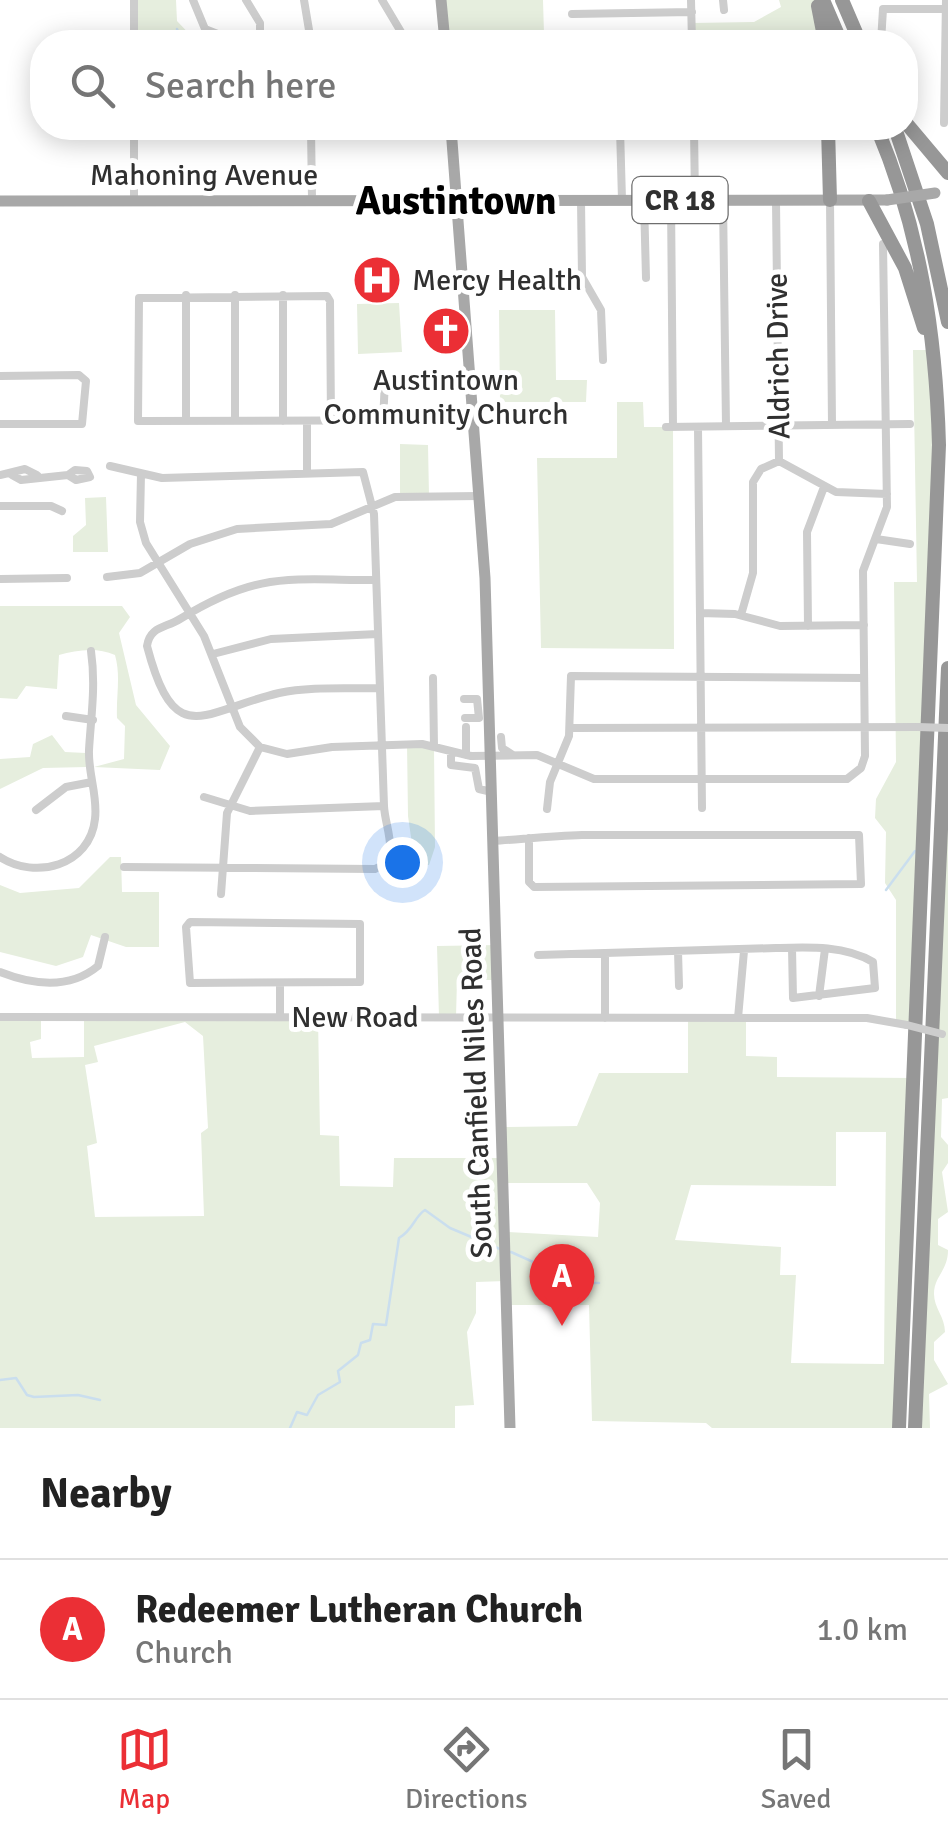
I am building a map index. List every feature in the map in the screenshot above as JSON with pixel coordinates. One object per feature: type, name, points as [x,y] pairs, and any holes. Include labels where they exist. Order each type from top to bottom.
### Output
[{"type":"highway","points":[[820,0],[823,30]]},
{"type":"highway","points":[[820,0],[835,30]]},
{"type":"highway","points":[[842,0],[855,30]]},
{"type":"highway","points":[[918,137],[948,172]]},
{"type":"highway","points":[[828,140],[830,200]]},
{"type":"highway","points":[[881,140],[918,254],[933,331],[936,387],[936,562],[899,1428]]},
{"type":"highway","points":[[898,140],[928,224],[948,322]]},
{"type":"highway","points":[[869,200],[912,285],[936,387]]},
{"type":"highway","points":[[915,1428],[948,668]]},
{"type":"main road","points":[[441,0],[443,30]]},
{"type":"main road","points":[[452,140],[479,496],[483,707],[496,739]]},
{"type":"main road","name":"Mahoning Avenue","points":[[0,201],[887,200],[942,192]]},
{"type":"main road","name":"South Canfield Niles Road","points":[[496,739],[490,756],[510,1428]]},
{"type":"street","points":[[134,0],[134,30]]},
{"type":"street","points":[[193,0],[208,30]]},
{"type":"street","points":[[246,0],[260,30]]},
{"type":"street","points":[[304,0],[309,30]]},
{"type":"street","points":[[382,0],[400,30]]},
{"type":"street","points":[[692,0],[692,30]]},
{"type":"street","points":[[882,30],[883,9],[947,6],[944,123]]},
{"type":"street","points":[[572,14],[692,12]]},
{"type":"street","points":[[134,140],[134,200]]},
{"type":"street","points":[[312,140],[312,200]]},
{"type":"street","points":[[620,140],[622,200]]},
{"type":"street","points":[[694,140],[695,200]]},
{"type":"street","points":[[581,200],[582,277],[601,310],[603,360]]},
{"type":"street","points":[[644,200],[646,278]]},
{"type":"street","points":[[671,200],[670,427],[910,424]]},
{"type":"street","points":[[724,200],[726,426]]},
{"type":"street","name":"Aldrich Drive","points":[[741,615],[754,574],[754,482],[761,469],[779,461],[776,200]]},
{"type":"street","points":[[830,200],[832,425]]},
{"type":"street","points":[[141,474],[141,528],[212,654],[243,732],[260,748],[287,754],[382,744],[434,747],[466,755],[541,756],[594,779],[839,780],[858,772],[864,760],[864,567],[886,516],[884,244]]},
{"type":"street","points":[[186,295],[186,421]]},
{"type":"street","points":[[235,295],[235,421]]},
{"type":"street","points":[[283,295],[283,421]]},
{"type":"street","points":[[331,421],[330,299],[324,295],[140,297],[136,418],[186,421],[331,421],[383,421],[473,420]]},
{"type":"street","points":[[0,376],[79,375],[86,382],[82,424],[0,424]]},
{"type":"street","points":[[383,421],[385,381]]},
{"type":"street","points":[[307,421],[308,472]]},
{"type":"street","points":[[698,426],[702,808]]},
{"type":"street","points":[[779,461],[824,487],[848,494],[887,494]]},
{"type":"street","points":[[110,466],[162,478],[363,472],[372,504],[384,806],[391,852],[386,864],[376,869],[124,867]]},
{"type":"street","points":[[0,475],[25,470],[37,475],[68,475]]},
{"type":"street","points":[[808,626],[807,532],[824,487]]},
{"type":"street","points":[[107,577],[135,575],[222,532],[325,526],[396,496],[479,496]]},
{"type":"street","points":[[0,506],[51,506],[62,511]]},
{"type":"street","points":[[876,539],[910,544]]},
{"type":"street","points":[[0,579],[67,578]]},
{"type":"street","points":[[376,580],[258,582],[226,592],[154,630],[148,640],[164,696],[174,708],[191,717],[209,717],[287,692],[380,688]]},
{"type":"street","points":[[700,613],[741,615],[770,625],[864,625]]},
{"type":"street","points":[[212,654],[271,638],[378,634]]},
{"type":"street","points":[[0,857],[20,867],[58,865],[76,854],[94,826],[89,752],[93,720],[91,651]]},
{"type":"street","points":[[547,809],[548,786],[570,728],[570,677],[864,678]]},
{"type":"street","points":[[432,678],[434,747]]},
{"type":"street","points":[[464,699],[477,699],[483,707],[478,718],[466,723],[466,755]]},
{"type":"street","points":[[66,716],[93,720]]},
{"type":"street","points":[[570,728],[948,728]]},
{"type":"street","points":[[496,739],[513,755]]},
{"type":"street","points":[[222,894],[230,806],[260,748]]},
{"type":"street","points":[[450,752],[451,764],[475,768],[478,789],[492,792]]},
{"type":"street","points":[[36,810],[66,787],[92,782]]},
{"type":"street","points":[[204,797],[250,811],[384,806]]},
{"type":"street","points":[[494,841],[529,838],[860,836],[860,886],[531,886],[529,838]]},
{"type":"street","points":[[360,924],[358,984],[280,983],[190,983],[186,925],[360,924]]},
{"type":"street","points":[[0,972],[26,982],[70,983],[98,966],[105,938]]},
{"type":"street","points":[[538,955],[792,948],[824,949],[852,952],[873,962],[875,988],[792,997],[792,948]]},
{"type":"street","points":[[819,996],[824,949]]},
{"type":"street","points":[[678,951],[678,986]]},
{"type":"street","points":[[740,1018],[744,951]]},
{"type":"street","points":[[603,953],[603,1018]]},
{"type":"street","points":[[280,983],[280,1017]]},
{"type":"street","name":"New Road","points":[[0,1017],[878,1019],[945,1035]]},
{"type":"green space","points":[[134,0],[176,0],[177,21],[186,30],[134,30]]},
{"type":"green space","points":[[441,0],[543,0],[544,30],[444,30]]},
{"type":"green space","points":[[779,0],[817,0],[823,30],[692,30],[692,23],[754,22],[781,7]]},
{"type":"green space","points":[[399,303],[402,352],[358,354],[357,304]]},
{"type":"green space","points":[[499,310],[555,310],[556,380],[587,380],[586,402],[500,402]]},
{"type":"green space","points":[[913,350],[929,350],[937,387],[916,1027],[896,1022],[896,900],[885,883],[886,832],[875,818],[876,799],[896,762],[894,582],[917,582]]},
{"type":"green space","points":[[617,402],[643,402],[644,427],[673,427],[674,649],[541,648],[537,458],[617,458]]},
{"type":"green space","points":[[400,444],[428,445],[429,496],[400,496]]},
{"type":"green space","points":[[106,497],[108,552],[73,552],[73,536],[86,525],[85,498]]},
{"type":"green space","points":[[0,606],[122,606],[130,617],[119,633],[136,705],[170,746],[160,770],[94,767],[124,759],[125,726],[117,718],[115,655],[87,650],[59,655],[57,689],[26,686],[17,699],[0,698]]},
{"type":"green space","points":[[948,668],[948,1098],[942,1099],[941,1137],[948,1145],[948,1163],[942,1172],[948,1212],[938,1219],[938,1245],[948,1250],[935,1288],[934,1299],[945,1332],[934,1342],[934,1360],[948,1384],[929,1394],[930,1428],[915,1428]]},
{"type":"green space","points":[[52,735],[65,752],[86,753],[87,767],[43,768],[0,789],[0,759],[30,757],[33,744]]},
{"type":"green space","points":[[407,743],[434,747],[435,847],[429,865],[415,865],[408,816]]},
{"type":"green space","points":[[110,857],[121,857],[122,892],[159,892],[159,947],[126,947],[91,935],[83,957],[56,966],[0,952],[0,885],[20,893],[79,888]]},
{"type":"green space","points":[[497,945],[498,980],[457,980],[456,1017],[439,1017],[437,946]]},
{"type":"green space","points":[[0,1017],[41,1017],[41,1039],[30,1042],[32,1058],[84,1057],[84,1017],[318,1017],[320,1135],[339,1136],[340,1186],[393,1187],[394,1158],[503,1158],[502,1127],[577,1126],[599,1073],[688,1073],[688,1018],[746,1018],[746,1056],[777,1057],[777,1077],[914,1078],[899,1428],[712,1428],[706,1423],[592,1421],[589,1305],[508,1305],[506,1281],[476,1282],[476,1313],[467,1332],[474,1405],[455,1406],[455,1428],[0,1428]],"holes":[[[185,1022],[203,1036],[208,1128],[201,1133],[204,1216],[95,1217],[87,1146],[97,1143],[85,1065],[98,1062],[94,1046]],[[836,1132],[886,1132],[884,1364],[791,1363],[796,1275],[780,1275],[781,1247],[675,1240],[691,1185],[836,1186]],[[505,1183],[587,1183],[600,1203],[598,1237],[506,1232]]]},
{"type":"waterway","points":[[886,890],[915,851]]},
{"type":"waterway","points":[[290,1428],[297,1412],[307,1415],[318,1395],[340,1382],[338,1371],[358,1355],[361,1343],[370,1340],[373,1324],[386,1325],[399,1238],[421,1213],[425,1210],[450,1228],[500,1249]]},
{"type":"waterway","points":[[511,1252],[580,1283],[599,1283]]},
{"type":"waterway","points":[[0,1380],[16,1378],[27,1395],[34,1397],[78,1395],[100,1400]]},
{"type":"place","name":"Mercy Health","points":[[377,280]]},
{"type":"place","name":"Austintown Community Church","points":[[446,331]]},
{"type":"place","name":"Redeemer Lutheran Church","points":[[562,1326]]},
{"type":"district","name":"Austintown","points":[[456,200]]}]
